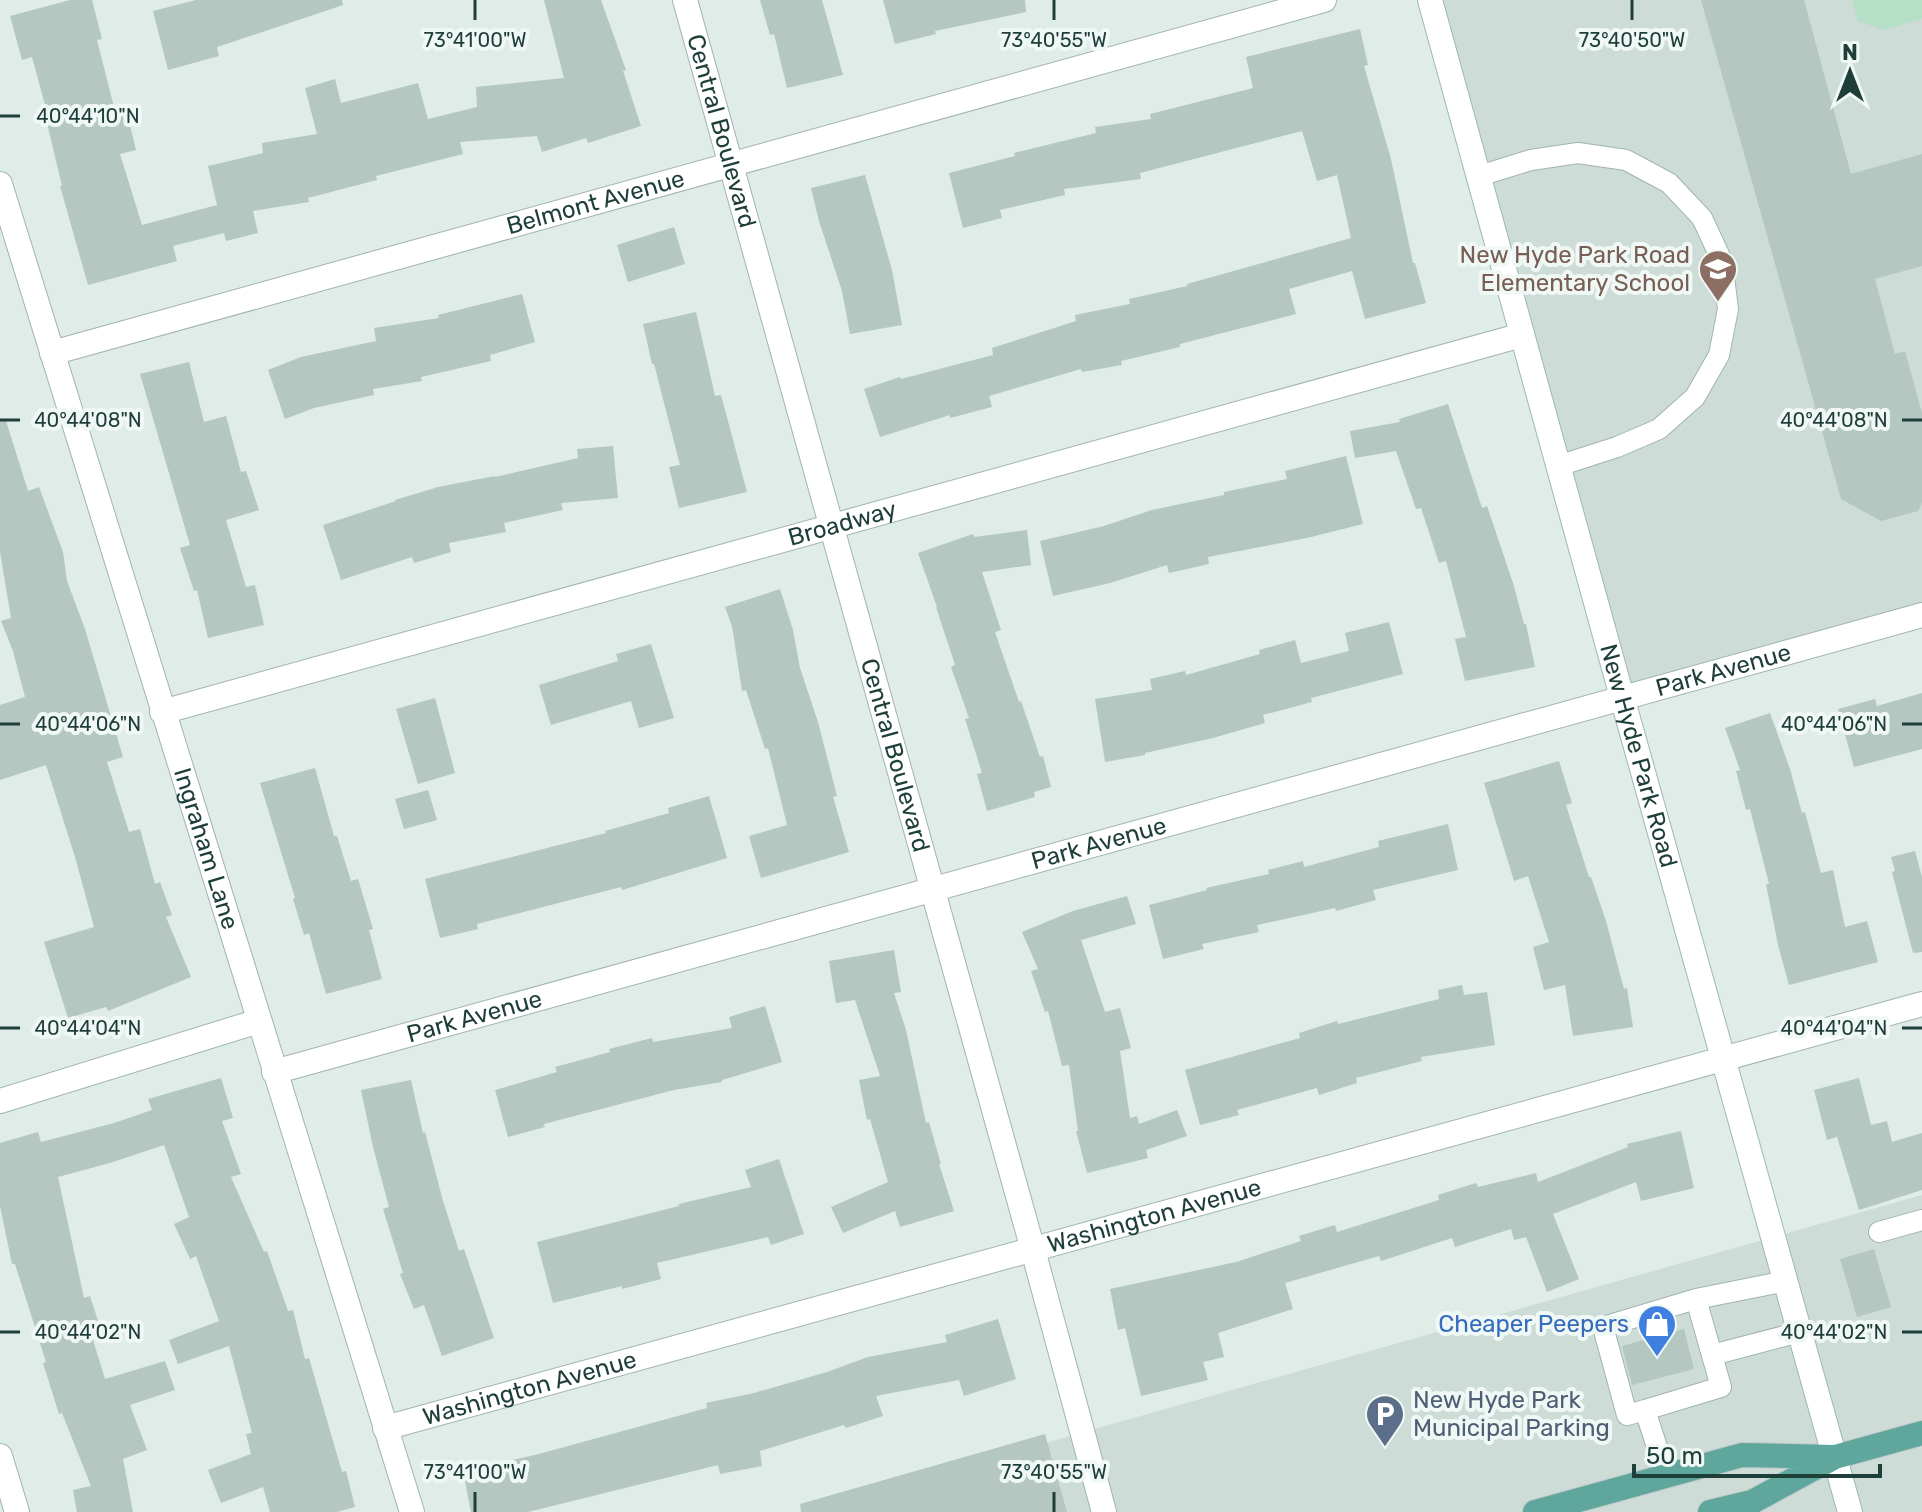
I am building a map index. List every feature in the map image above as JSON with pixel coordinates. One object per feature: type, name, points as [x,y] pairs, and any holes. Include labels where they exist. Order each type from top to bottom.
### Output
[{"type":"main road","points":[[1710,1512],[1752,1502],[1835,1457],[1922,1433]]},
{"type":"main road","points":[[1535,1512],[1742,1455],[1835,1457]]},
{"type":"street","name":"Central Boulevard","points":[[685,0],[1104,1512]]},
{"type":"street","name":"Belmont Avenue","points":[[52,353],[1324,0]]},
{"type":"street","name":"New Hyde Park Road","points":[[1430,0],[1850,1512]]},
{"type":"street","name":"Ingraham Lane","points":[[0,184],[412,1512]]},
{"type":"street","name":"Broadway","points":[[162,712],[1522,335]]},
{"type":"street","name":"Park Avenue","points":[[274,1072],[1922,615]]},
{"type":"street","name":"Washington Avenue","points":[[385,1428],[1922,1004]]},
{"type":"street","points":[[0,1101],[259,1021]]},
{"type":"street","points":[[0,1456],[17,1512]]},
{"type":"lane","points":[[1479,176],[1531,160],[1578,153],[1626,160],[1669,183],[1702,218],[1722,261],[1728,309],[1719,355],[1695,397],[1659,429],[1617,447],[1558,466]]},
{"type":"lane","points":[[1879,1232],[1922,1220]]},
{"type":"lane","points":[[1696,1299],[1721,1387],[1627,1415],[1603,1327],[1696,1299],[1786,1281]]},
{"type":"lane","points":[[1712,1355],[1800,1332]]},
{"type":"lane","points":[[1645,1410],[1666,1475]]},
{"type":"shaded area","name":"New Hyde Park Road Elementary School","points":[[1431,0],[1922,0],[1922,606],[1620,689]]},
{"type":"shaded area","points":[[1922,1195],[1922,1512],[801,1512],[1777,1236]]},
{"type":"green space","points":[[1852,0],[1922,0],[1922,19],[1883,30],[1858,21]]},
{"type":"building","points":[[70,0],[92,0],[102,39],[97,40],[114,107],[125,105],[136,150],[120,154],[142,225],[217,205],[208,166],[263,153],[262,143],[317,134],[305,88],[335,79],[341,103],[418,83],[428,119],[477,107],[476,87],[564,78],[544,0],[601,0],[626,70],[623,71],[641,126],[588,143],[586,138],[542,152],[537,136],[460,142],[463,154],[376,176],[377,180],[308,198],[309,202],[253,211],[258,233],[226,241],[224,233],[173,246],[177,261],[88,285],[60,186],[47,123],[50,123],[32,57],[22,60],[10,16]]},
{"type":"building","points":[[196,0],[342,0],[343,5],[217,47],[219,56],[168,70],[153,11]]},
{"type":"building","points":[[760,0],[822,0],[843,75],[787,88],[774,34],[770,35]]},
{"type":"building","points":[[883,0],[1025,0],[1026,12],[935,31],[936,34],[895,44]]},
{"type":"building","points":[[1701,0],[1804,0],[1851,174],[1922,154],[1922,266],[1875,279],[1895,354],[1905,351],[1922,413],[1922,503],[1918,511],[1881,521],[1841,499]]},
{"type":"building","points":[[1360,29],[1368,65],[1364,66],[1391,159],[1413,263],[1426,303],[1365,319],[1352,271],[1289,289],[1296,314],[1121,361],[1122,365],[1082,372],[1081,369],[989,396],[992,407],[950,418],[950,415],[880,437],[864,389],[900,377],[993,355],[992,348],[1076,321],[1075,315],[1130,304],[1129,299],[1187,286],[1351,238],[1337,175],[1317,181],[1302,131],[1140,173],[1141,179],[1064,189],[1065,195],[1000,210],[1002,218],[963,228],[949,173],[1096,133],[1095,127],[1151,119],[1150,114],[1253,88],[1246,57]]},
{"type":"building","points":[[865,175],[892,270],[902,325],[850,334],[842,291],[811,188]]},
{"type":"building","points":[[674,227],[685,264],[628,282],[617,245]]},
{"type":"building","points":[[522,294],[535,342],[490,355],[491,361],[421,377],[422,381],[373,389],[374,395],[314,408],[285,419],[268,370],[301,357],[376,341],[374,328],[439,318],[438,315]]},
{"type":"building","points":[[696,312],[715,396],[721,395],[747,492],[679,508],[669,467],[680,465],[643,324]]},
{"type":"building","points":[[189,362],[204,422],[226,416],[241,472],[246,471],[259,510],[226,520],[246,587],[255,585],[264,625],[208,638],[197,590],[194,591],[180,548],[190,545],[140,374]]},
{"type":"building","points":[[1448,404],[1482,508],[1487,506],[1513,583],[1535,667],[1465,681],[1455,639],[1466,637],[1446,561],[1439,563],[1421,508],[1416,509],[1396,451],[1355,458],[1350,431],[1400,422],[1399,419]]},
{"type":"building","points":[[0,421],[6,421],[28,491],[39,487],[63,552],[67,581],[85,629],[123,757],[107,762],[129,832],[140,829],[155,884],[160,882],[172,915],[166,917],[191,977],[108,1011],[106,1007],[68,1018],[44,942],[94,927],[75,857],[46,765],[0,780],[0,705],[25,697],[13,651],[1,621],[11,618],[0,552]]},
{"type":"building","points":[[613,446],[618,498],[561,503],[563,510],[504,523],[506,532],[449,543],[451,552],[414,563],[412,557],[341,580],[323,525],[438,487],[578,458],[577,449]]},
{"type":"building","points":[[1346,456],[1363,524],[1208,557],[1209,564],[1169,573],[1167,565],[1110,583],[1053,596],[1040,541],[1104,526],[1152,510],[1287,479],[1285,471]]},
{"type":"building","points":[[1027,530],[1031,565],[982,572],[1001,630],[995,632],[1040,757],[1043,756],[1051,787],[1034,792],[1035,797],[987,811],[977,774],[982,773],[965,719],[969,718],[951,667],[955,665],[918,553],[973,534],[975,537]]},
{"type":"building","points":[[780,589],[793,630],[800,668],[818,722],[837,796],[833,797],[849,852],[761,878],[749,836],[787,825],[768,748],[765,749],[746,690],[742,691],[732,626],[725,607]]},
{"type":"building","points":[[1389,622],[1403,674],[1311,698],[1312,702],[1263,715],[1265,723],[1145,755],[1105,762],[1095,699],[1152,690],[1150,679],[1185,671],[1186,675],[1260,654],[1259,650],[1295,640],[1301,663],[1349,651],[1345,633]]},
{"type":"building","points":[[651,644],[674,718],[639,728],[631,701],[551,725],[539,685],[618,661],[616,654]]},
{"type":"building","points":[[1922,693],[1922,749],[1854,767],[1838,709],[1875,699],[1877,706]]},
{"type":"building","points":[[435,698],[455,773],[418,784],[396,709]]},
{"type":"building","points":[[1770,713],[1802,813],[1805,812],[1821,873],[1833,870],[1845,927],[1867,921],[1878,962],[1789,985],[1778,945],[1766,884],[1769,884],[1750,809],[1746,810],[1736,771],[1740,770],[1725,728]]},
{"type":"building","points":[[1559,761],[1572,803],[1566,805],[1606,921],[1624,989],[1627,988],[1633,1027],[1573,1036],[1565,985],[1544,990],[1533,947],[1549,942],[1528,876],[1514,881],[1484,783]]},
{"type":"building","points":[[315,768],[334,836],[337,836],[351,881],[358,879],[373,929],[369,930],[382,979],[326,994],[309,933],[304,935],[260,783]]},
{"type":"building","points":[[428,790],[437,820],[404,829],[395,799]]},
{"type":"building","points":[[709,796],[727,858],[622,890],[621,887],[477,924],[478,929],[440,938],[425,879],[606,833],[669,813],[668,808]]},
{"type":"building","points":[[1448,824],[1458,870],[1373,890],[1376,900],[1336,911],[1335,908],[1257,925],[1259,932],[1202,944],[1204,949],[1163,959],[1149,905],[1269,874],[1268,870],[1303,861],[1304,867],[1379,847],[1378,841]]},
{"type":"building","points":[[1915,851],[1922,877],[1922,952],[1913,953],[1891,857]]},
{"type":"building","points":[[1127,896],[1136,924],[1081,940],[1105,1012],[1120,1008],[1131,1048],[1120,1051],[1130,1118],[1137,1116],[1139,1124],[1177,1110],[1187,1136],[1146,1150],[1148,1158],[1087,1173],[1076,1131],[1069,1065],[1062,1066],[1048,1011],[1045,1012],[1031,971],[1038,969],[1022,932],[1073,911]]},
{"type":"building","points":[[894,950],[901,992],[894,993],[906,1030],[926,1123],[929,1122],[954,1211],[900,1227],[895,1211],[843,1233],[831,1207],[888,1182],[870,1119],[867,1120],[859,1080],[880,1076],[855,1000],[836,1003],[829,961]]},
{"type":"building","points":[[1462,985],[1464,995],[1487,992],[1495,1045],[1421,1057],[1422,1061],[1356,1078],[1357,1083],[1319,1095],[1317,1088],[1237,1110],[1239,1115],[1200,1125],[1185,1070],[1300,1038],[1299,1033],[1337,1021],[1338,1024],[1439,999],[1438,990]]},
{"type":"building","points":[[765,1006],[782,1062],[722,1082],[674,1090],[544,1124],[545,1127],[508,1137],[495,1090],[557,1072],[555,1067],[610,1052],[609,1049],[652,1038],[653,1042],[732,1028],[729,1017]]},
{"type":"building","points":[[221,1078],[233,1118],[222,1121],[241,1174],[231,1177],[264,1252],[267,1251],[288,1311],[293,1310],[305,1359],[309,1358],[355,1507],[337,1512],[270,1512],[263,1487],[221,1503],[208,1470],[251,1454],[246,1434],[252,1433],[229,1346],[178,1364],[169,1340],[219,1321],[196,1256],[190,1259],[174,1224],[189,1217],[164,1145],[58,1177],[84,1298],[90,1296],[99,1324],[89,1327],[105,1379],[165,1361],[175,1390],[130,1405],[147,1450],[123,1459],[133,1512],[77,1512],[73,1490],[91,1486],[62,1413],[59,1414],[43,1363],[46,1362],[15,1264],[12,1264],[0,1206],[0,1143],[38,1132],[41,1142],[114,1123],[152,1110],[148,1099]]},
{"type":"building","points":[[1859,1078],[1871,1125],[1887,1121],[1892,1142],[1922,1133],[1922,1190],[1859,1210],[1837,1137],[1827,1140],[1814,1090]]},
{"type":"building","points":[[411,1080],[423,1133],[459,1251],[464,1249],[494,1338],[442,1356],[424,1305],[414,1309],[400,1274],[403,1273],[383,1209],[389,1207],[361,1090]]},
{"type":"building","points":[[1681,1131],[1694,1188],[1641,1201],[1636,1182],[1553,1214],[1579,1279],[1547,1292],[1526,1237],[1514,1240],[1511,1229],[1455,1247],[1452,1238],[1381,1261],[1379,1256],[1285,1283],[1293,1309],[1218,1333],[1224,1357],[1203,1362],[1208,1380],[1141,1396],[1125,1328],[1118,1330],[1110,1289],[1236,1262],[1301,1241],[1299,1236],[1335,1225],[1337,1232],[1439,1200],[1438,1195],[1476,1183],[1478,1187],[1536,1173],[1538,1182],[1628,1147],[1627,1144]]},
{"type":"building","points":[[779,1159],[804,1234],[771,1245],[768,1237],[657,1263],[661,1279],[553,1303],[537,1242],[751,1187],[745,1170]]},
{"type":"building","points":[[1874,1249],[1891,1307],[1857,1317],[1840,1259]]},
{"type":"building","points":[[998,1319],[1016,1379],[964,1396],[959,1380],[876,1396],[883,1416],[760,1451],[762,1466],[720,1474],[718,1465],[528,1512],[471,1512],[463,1471],[535,1455],[707,1408],[706,1403],[754,1393],[868,1357],[947,1342],[945,1335]]},
{"type":"building","name":"Cheaper Peepers","points":[[1684,1329],[1694,1369],[1632,1385],[1622,1346]]},
{"type":"building","points":[[1045,1434],[1067,1512],[801,1512],[800,1504]]},
{"type":"place","name":"New Hyde Park Road Elementary School","points":[[1718,303]]},
{"type":"place","name":"Cheaper Peepers","points":[[1657,1358]]},
{"type":"place","name":"New Hyde Park Municipal Parking","points":[[1385,1448]]}]
